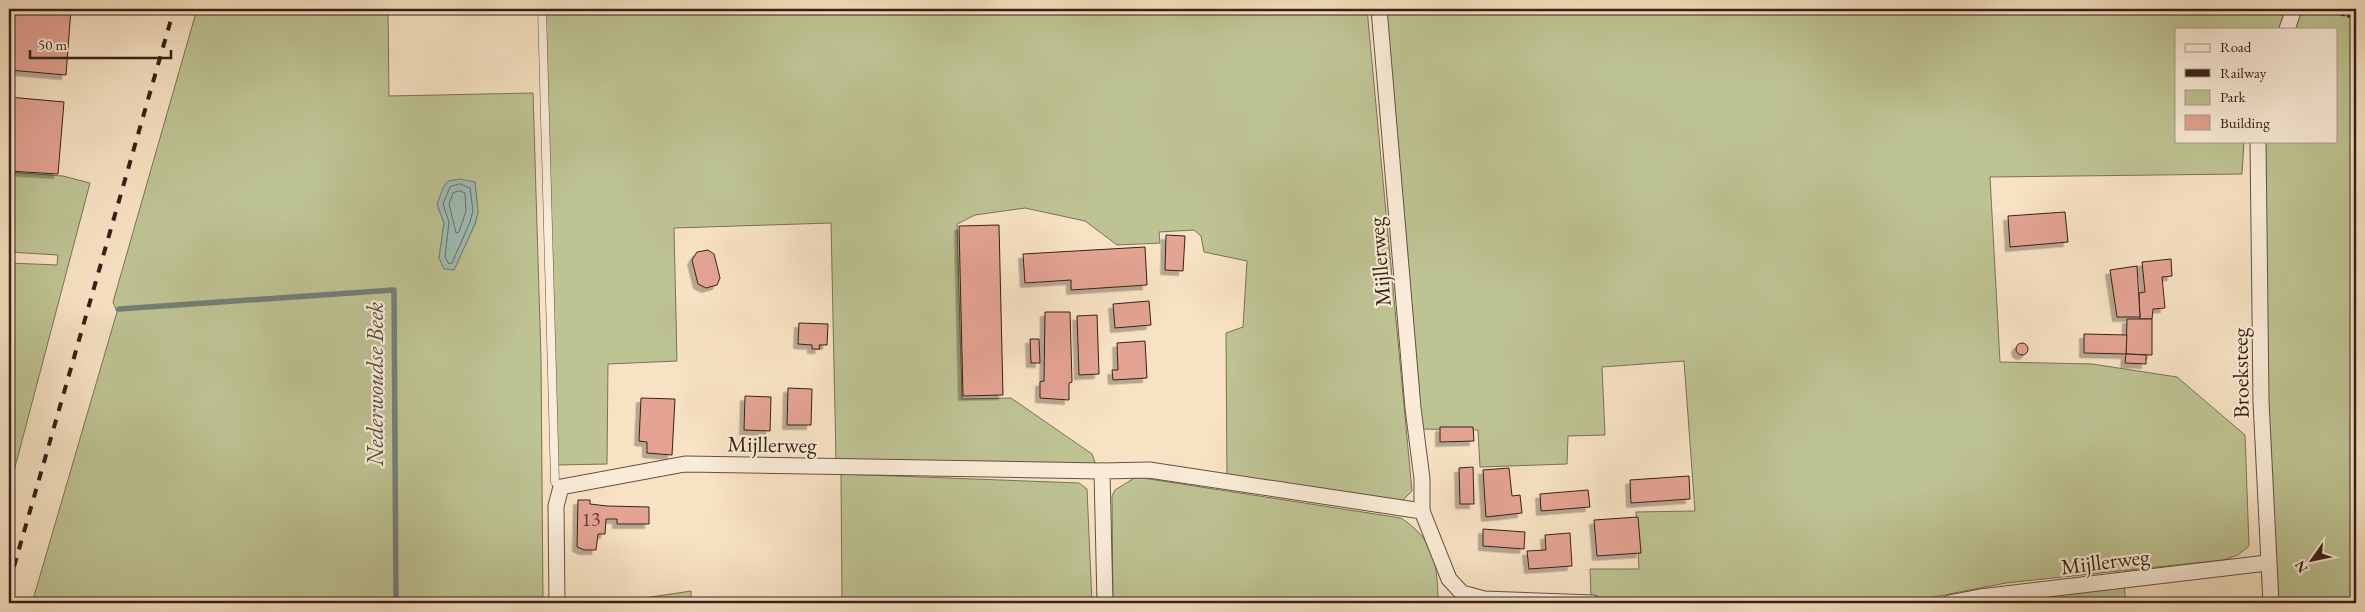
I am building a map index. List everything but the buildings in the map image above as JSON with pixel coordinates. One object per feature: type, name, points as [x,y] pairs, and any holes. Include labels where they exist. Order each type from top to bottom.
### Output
[{"type":"street","name":"Mijllerweg","points":[[1379,9],[1413,408],[1422,479],[1422,511],[1448,579],[1462,593],[1484,599],[1593,603]]},
{"type":"street","points":[[2287,28],[2294,9]]},
{"type":"street","name":"Broeksteeg","points":[[2258,142],[2261,391],[2267,563],[2271,603]]},
{"type":"street","name":"Mijllerweg","points":[[561,487],[685,464],[1102,471],[1148,470],[1422,511]]},
{"type":"street","points":[[1102,471],[1105,603]]},
{"type":"street","points":[[557,603],[556,506],[561,487]]},
{"type":"street","name":"Mijllerweg","points":[[1949,603],[1980,597],[2267,563]]},
{"type":"lane","points":[[542,9],[555,482],[561,487]]},
{"type":"path","points":[[2322,9],[2356,18]]},
{"type":"green space","points":[[197,9],[388,9],[389,96],[533,93],[541,359],[543,603],[32,603],[117,312],[113,302]],"holes":[[[475,182],[478,212],[475,224],[454,270],[444,268],[439,258],[444,223],[437,204]]]},
{"type":"green space","points":[[545,9],[1367,9],[1412,491],[1402,501],[1227,479],[1226,333],[1243,327],[1247,261],[1204,252],[1201,236],[1194,230],[1159,232],[1160,243],[1117,245],[1085,221],[1025,208],[975,215],[957,224],[962,399],[1011,398],[1092,454],[1096,465],[836,460],[831,223],[674,228],[677,361],[608,364],[607,464],[557,465]]},
{"type":"green space","points":[[1386,9],[1613,11],[1613,9],[2285,9],[2279,28],[2175,28],[2175,142],[2244,142],[2242,174],[1990,177],[2000,362],[2092,364],[2177,377],[2245,435],[2249,546],[2238,555],[2223,560],[2006,583],[1903,603],[1741,603],[1591,597],[1590,569],[1639,569],[1636,512],[1695,511],[1684,361],[1602,367],[1605,435],[1568,436],[1567,464],[1480,467],[1478,430],[1420,429]]},
{"type":"green space","points":[[2303,9],[2356,9],[2356,603],[2275,603],[2265,475],[2262,142],[2338,142],[2338,28],[2294,28]]},
{"type":"green space","points":[[9,172],[63,176],[90,183],[9,490],[9,263],[57,265],[58,255],[9,252]]},
{"type":"green space","points":[[841,474],[1079,483],[1087,489],[1092,603],[842,603]]},
{"type":"green space","points":[[1136,477],[1401,518],[1412,526],[1427,543],[1434,562],[1438,597],[1466,603],[1113,603],[1112,496],[1115,490]]},
{"type":"green space","points":[[2124,585],[2126,603],[1974,603]]},
{"type":"green space","points":[[691,591],[691,603],[631,603],[631,600]]},
{"type":"water","points":[[460,179],[475,182],[478,212],[475,224],[454,270],[444,269],[439,258],[444,223],[437,204],[448,181]]},
{"type":"waterway","name":"Nederwoudse Beek","points":[[119,309],[394,290],[396,603]]},
{"type":"railway","points":[[9,584],[174,9]]}]
